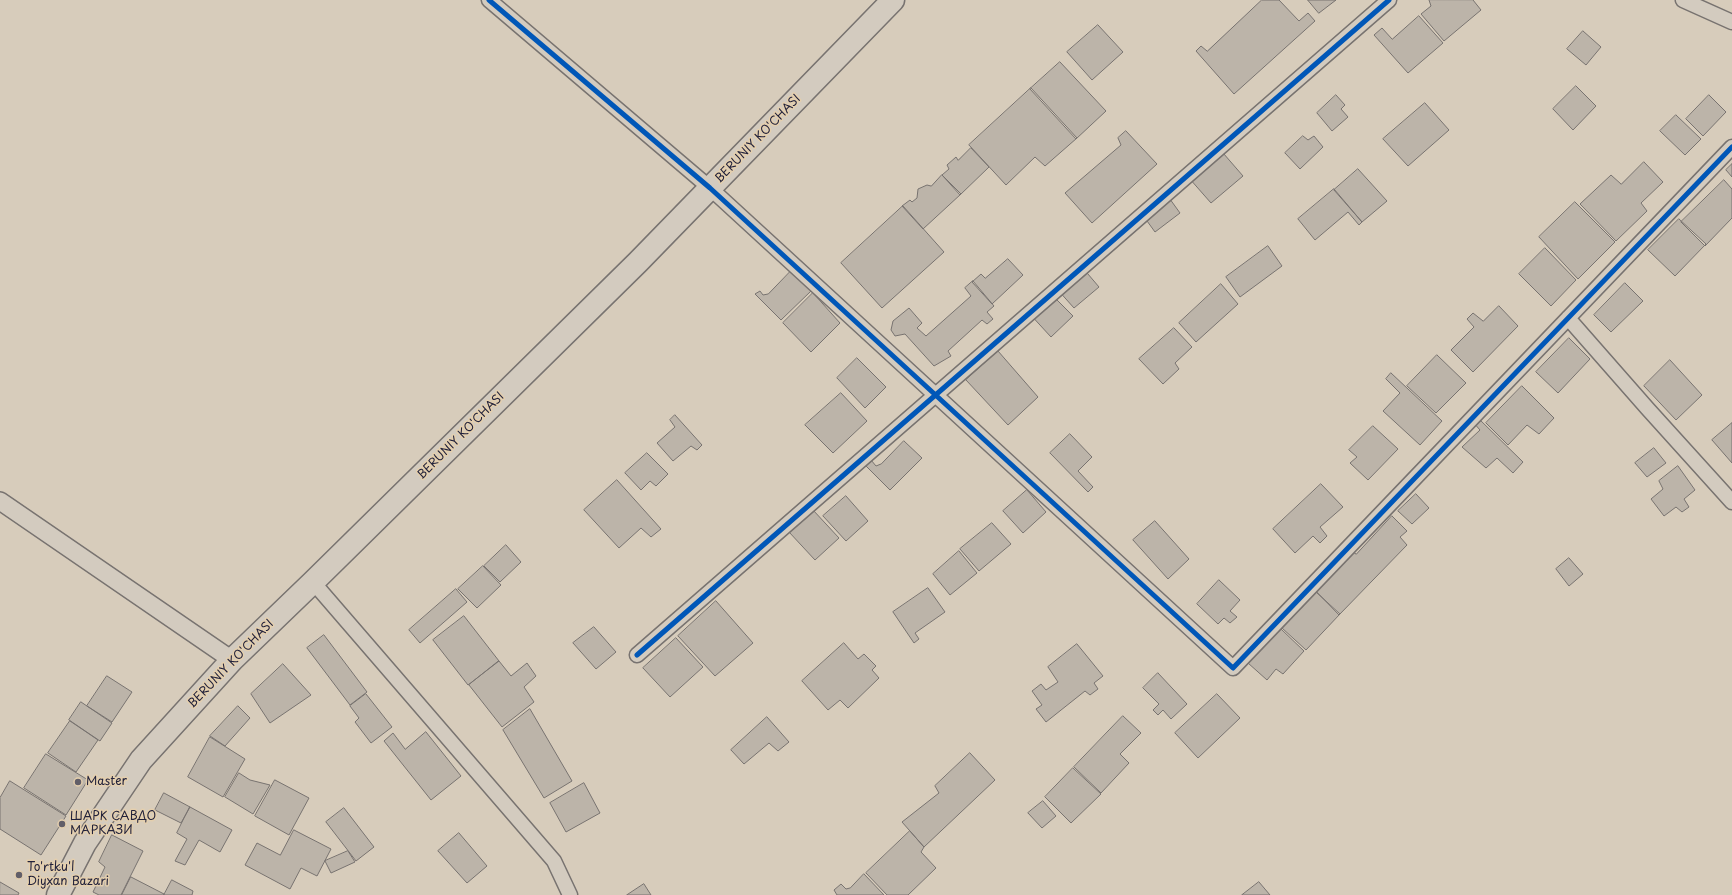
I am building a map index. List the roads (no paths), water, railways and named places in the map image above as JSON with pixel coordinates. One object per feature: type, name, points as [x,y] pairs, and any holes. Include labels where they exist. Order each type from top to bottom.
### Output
[{"type":"main road","name":"BERUNIY KO'CHASI","points":[[58,895],[85,843],[142,760],[232,660],[314,582],[632,268],[893,0]]},
{"type":"street","points":[[489,0],[710,188],[1233,668],[1732,146]]},
{"type":"street","points":[[637,655],[1389,0]]},
{"type":"street","points":[[1683,0],[1732,22]]},
{"type":"street","points":[[1568,318],[1729,495]]},
{"type":"street","points":[[0,501],[232,660]]},
{"type":"street","points":[[314,582],[554,861],[570,895]]},
{"type":"place","name":"Master","points":[[78,782]]},
{"type":"place","name":"ШАРК САВДО МАРКАЗИ","points":[[62,824]]},
{"type":"place","name":"To'rtku'l Diyxan Bazari","points":[[19,875]]}]
